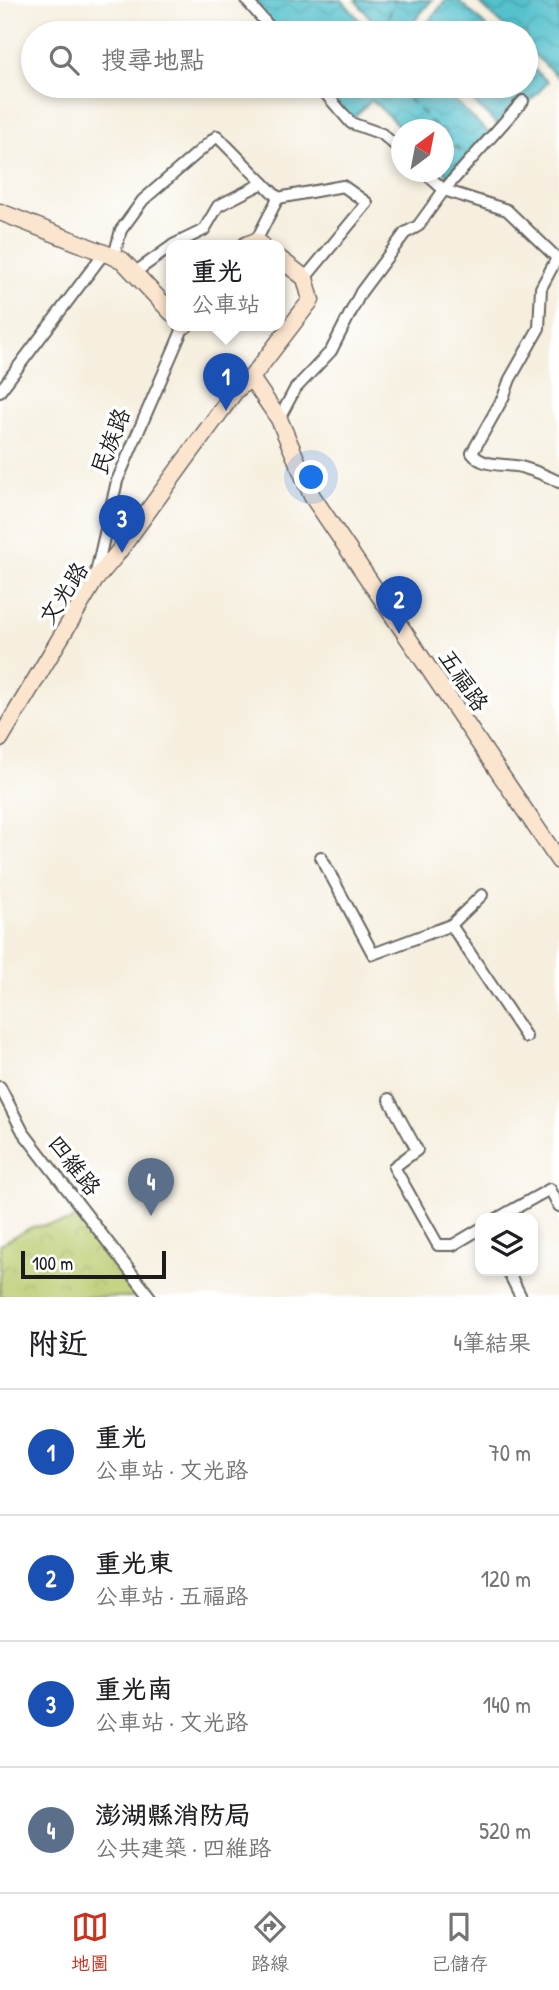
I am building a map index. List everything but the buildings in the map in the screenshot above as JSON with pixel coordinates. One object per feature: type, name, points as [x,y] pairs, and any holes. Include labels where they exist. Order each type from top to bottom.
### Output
[{"type":"street","points":[[246,0],[264,21]]},
{"type":"street","points":[[329,98],[351,123],[382,134],[391,142]]},
{"type":"street","points":[[279,419],[295,389],[331,351],[361,292],[405,233],[418,226],[444,190],[523,101]]},
{"type":"street","points":[[0,391],[109,254],[121,230],[143,200],[217,136],[278,198]]},
{"type":"street","points":[[435,182],[444,190],[507,210],[558,259],[541,288],[540,328],[472,453],[476,459],[486,463],[516,466],[542,473],[559,482]]},
{"type":"street","points":[[183,240],[204,230],[218,206],[263,183]]},
{"type":"street","points":[[278,198],[343,186],[368,203],[305,278],[285,263]]},
{"type":"street","points":[[256,240],[278,198]]},
{"type":"street","points":[[0,212],[122,260],[166,307]]},
{"type":"street","points":[[134,273],[166,249]]},
{"type":"street","name":"文光路","points":[[0,739],[95,580],[236,390],[251,378],[311,300],[305,278]]},
{"type":"street","name":"民族路","points":[[95,580],[117,481],[182,331]]},
{"type":"street","name":"五福路","points":[[251,378],[279,419],[312,496],[559,861]]},
{"type":"street","points":[[321,857],[373,954],[451,925],[482,895]]},
{"type":"street","points":[[451,925],[526,1037]]},
{"type":"street","name":"四維路","points":[[0,1087],[23,1132],[150,1297]]},
{"type":"street","points":[[389,1099],[417,1150],[394,1167],[438,1245],[453,1245],[475,1232]]},
{"type":"street","points":[[508,1213],[550,1189],[559,1206]]},
{"type":"street","points":[[510,1276],[521,1297]]},
{"type":"green space","points":[[82,1214],[145,1297],[0,1297],[0,1244],[32,1227],[68,1222]]},
{"type":"water","points":[[256,0],[342,0],[360,21],[265,21],[260,15]]},
{"type":"water","points":[[355,0],[432,0],[414,21],[372,20]]},
{"type":"water","points":[[446,0],[458,0],[481,21],[429,21]]},
{"type":"water","points":[[476,0],[559,0],[559,78],[538,58],[538,21],[498,21]]},
{"type":"water","points":[[538,73],[548,82],[538,93]]},
{"type":"water","points":[[332,98],[452,98],[489,133],[454,170],[454,119],[392,119],[372,100],[351,120]]},
{"type":"water","points":[[470,98],[533,98],[503,130]]},
{"type":"ferry route","points":[[387,21],[395,0]]},
{"type":"ferry route","points":[[408,98],[428,119]]},
{"type":"ferry route","points":[[454,144],[466,157]]},
{"type":"place","name":"重光","points":[[226,411]]},
{"type":"place","name":"重光南","points":[[122,553]]},
{"type":"place","name":"重光東","points":[[399,634]]},
{"type":"place","name":"澎湖縣消防局","points":[[151,1216]]}]
